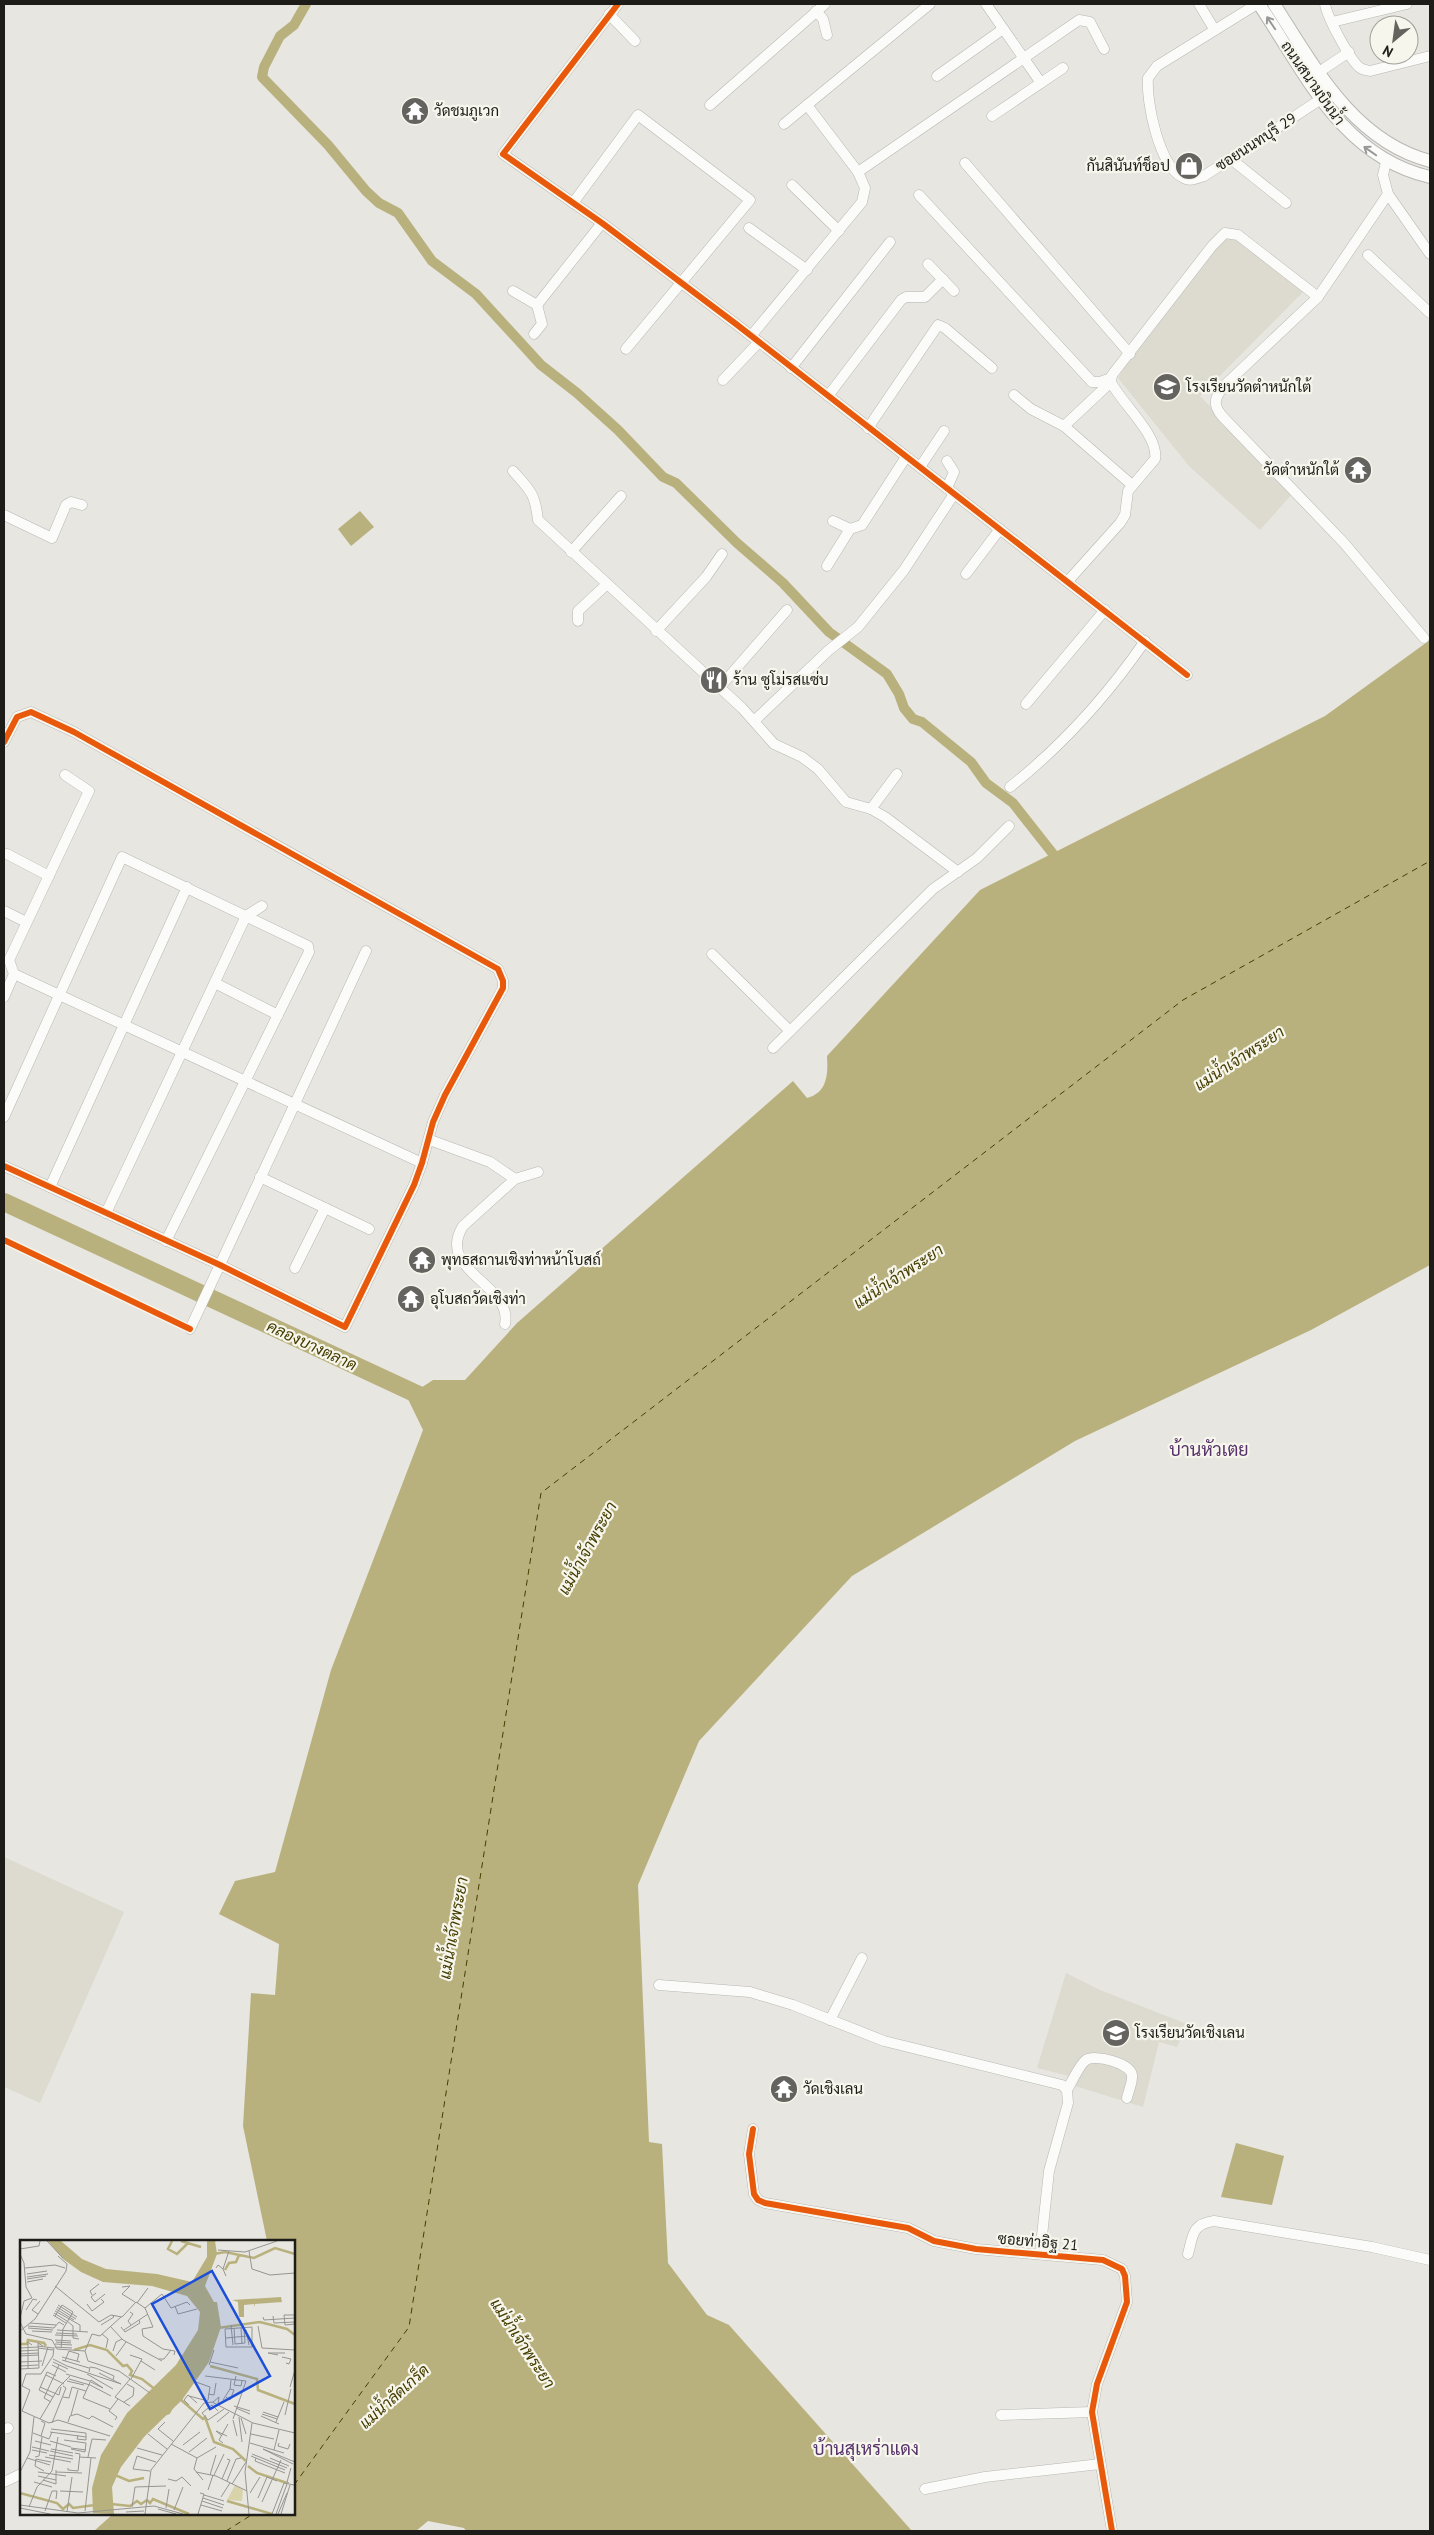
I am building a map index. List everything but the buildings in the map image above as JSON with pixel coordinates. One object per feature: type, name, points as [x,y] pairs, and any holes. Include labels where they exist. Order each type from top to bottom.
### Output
[{"type":"main road","name":"ถนนสนามบินน้ำ","points":[[1258,4],[1321,99],[1348,132],[1386,162],[1430,177]]},
{"type":"main road","name":"ถนนสนามบินน้ำ","points":[[1274,4],[1338,101],[1359,121],[1386,142],[1415,157],[1430,161]]},
{"type":"street","points":[[618,4],[503,154],[602,223],[755,339],[1188,675]]},
{"type":"street","points":[[710,105],[825,4]]},
{"type":"street","points":[[784,124],[930,4]]},
{"type":"street","points":[[986,4],[1041,82]]},
{"type":"street","points":[[1199,4],[1214,29],[1258,4]]},
{"type":"street","points":[[1325,4],[1326,12],[1360,68],[1370,71],[1430,56]]},
{"type":"street","points":[[1332,22],[1407,4]]},
{"type":"street","points":[[816,11],[823,18],[827,35]]},
{"type":"street","points":[[609,14],[635,41]]},
{"type":"street","points":[[858,172],[1079,20],[1084,19],[1090,22],[1104,49]]},
{"type":"street","points":[[936,76],[1003,29]]},
{"type":"street","name":"ซอยนนทบุรี 29","points":[[1214,29],[1157,66],[1148,78],[1150,117],[1157,137],[1176,172],[1188,180],[1204,176],[1321,99]]},
{"type":"street","points":[[1319,72],[1349,52]]},
{"type":"street","points":[[992,116],[1063,68]]},
{"type":"street","points":[[723,380],[865,196],[864,182],[858,172],[807,105]]},
{"type":"street","points":[[573,203],[638,115],[750,200],[626,349]]},
{"type":"street","points":[[1231,159],[1286,204]]},
{"type":"street","points":[[1386,162],[1383,175],[1388,194],[1430,254]]},
{"type":"street","points":[[965,163],[1130,354]]},
{"type":"street","points":[[792,185],[839,231]]},
{"type":"street","points":[[1388,194],[1318,297],[1220,390],[1214,402],[1216,409],[1344,543],[1424,638]]},
{"type":"street","points":[[919,195],[1092,382],[1111,380]]},
{"type":"street","points":[[537,305],[602,223]]},
{"type":"street","points":[[749,228],[808,270]]},
{"type":"street","points":[[1064,426],[1111,380],[1172,297],[1225,233],[1238,235],[1318,297]]},
{"type":"street","points":[[791,368],[890,242]]},
{"type":"street","points":[[1368,255],[1430,313]]},
{"type":"street","points":[[928,264],[954,291]]},
{"type":"street","points":[[828,396],[901,300],[906,297],[924,297],[943,279]]},
{"type":"street","points":[[513,291],[537,305],[542,324],[534,334]]},
{"type":"street","points":[[868,428],[938,325],[945,328],[992,368]]},
{"type":"street","points":[[1068,581],[1120,523],[1125,515],[1127,496],[1132,485],[1155,459],[1155,449],[1149,436],[1111,380]]},
{"type":"street","points":[[1014,395],[1031,409],[1064,426],[1132,485]]},
{"type":"street","points":[[920,467],[944,431]]},
{"type":"street","points":[[827,566],[850,529],[862,525],[906,457]]},
{"type":"street","points":[[754,721],[830,650],[858,627],[904,570],[950,491],[954,472],[947,461]]},
{"type":"street","points":[[513,472],[532,494],[538,508],[538,520],[754,721],[774,744],[802,757],[818,769],[846,802],[871,810],[897,826],[958,872]]},
{"type":"street","points":[[571,552],[621,496]]},
{"type":"street","points":[[4,515],[52,538],[66,505],[71,502],[82,505]]},
{"type":"street","points":[[832,521],[850,529]]},
{"type":"street","points":[[966,574],[1000,529]]},
{"type":"street","points":[[656,631],[706,577],[722,554]]},
{"type":"street","points":[[578,621],[578,611],[606,585]]},
{"type":"street","points":[[719,688],[787,610]]},
{"type":"street","points":[[1026,704],[1105,610]]},
{"type":"street","points":[[1010,787],[1051,752],[1106,694],[1144,641]]},
{"type":"street","points":[[4,742],[17,717],[31,712],[74,732],[498,969],[503,981],[503,988],[445,1095],[433,1122],[430,1140],[403,1209],[345,1327],[220,1265],[4,1166]]},
{"type":"street","points":[[871,810],[897,774]]},
{"type":"street","points":[[4,997],[10,971],[9,960],[89,791],[65,775]]},
{"type":"street","points":[[773,1048],[901,920],[934,889],[978,858],[1009,826]]},
{"type":"street","points":[[7,854],[49,876]]},
{"type":"street","points":[[4,1117],[122,857],[187,887],[310,949],[166,1241]]},
{"type":"street","points":[[50,1187],[187,887]]},
{"type":"street","points":[[106,1213],[246,916],[262,906]]},
{"type":"street","points":[[4,911],[26,922]]},
{"type":"street","points":[[190,1329],[366,951]]},
{"type":"street","points":[[712,954],[790,1031]]},
{"type":"street","points":[[10,971],[422,1163]]},
{"type":"street","points":[[215,983],[278,1015]]},
{"type":"street","points":[[430,1140],[490,1162],[515,1179]]},
{"type":"street","points":[[505,1324],[506,1316],[501,1301],[461,1260],[456,1246],[458,1235],[463,1226],[515,1179],[538,1172]]},
{"type":"street","points":[[260,1177],[369,1229]]},
{"type":"street","points":[[295,1268],[325,1208]]},
{"type":"street","points":[[830,2020],[862,1958]]},
{"type":"street","points":[[659,1985],[750,1992],[793,2005],[884,2041],[1053,2081],[1067,2090]]},
{"type":"street","points":[[1040,2254],[1049,2171],[1068,2103],[1067,2090],[1085,2061],[1092,2058],[1118,2063],[1130,2070],[1132,2076],[1127,2098]]},
{"type":"street","name":"ซอยท่าอิฐ 21","points":[[754,2130],[749,2154],[754,2194],[758,2200],[766,2203],[908,2228],[943,2243],[976,2249],[1103,2260],[1117,2265],[1125,2276],[1128,2302],[1097,2384],[1092,2412],[1112,2531]]},
{"type":"street","points":[[1188,2254],[1194,2230],[1199,2225],[1214,2221],[1372,2247],[1430,2260]]},
{"type":"street","points":[[1001,2415],[1092,2412]]},
{"type":"street","points":[[925,2489],[985,2477],[1100,2464]]},
{"type":"street","points":[[4,2482],[20,2474]]},
{"type":"shaded area","name":"โรงเรียนวัดตำหนักใต้","points":[[1230,232],[1305,290],[1200,396],[1293,493],[1260,530],[1189,466],[1118,378],[1144,335]]},
{"type":"shaded area","points":[[4,1857],[124,1912],[40,2103],[4,2087]]},
{"type":"shaded area","name":"โรงเรียนวัดเชิงเลน","points":[[1066,1973],[1100,1990],[1187,2024],[1177,2047],[1159,2042],[1143,2107],[1075,2086],[1073,2077],[1037,2068]]},
{"type":"water","points":[[360,511],[374,527],[351,546],[338,529]]},
{"type":"water","points":[[1430,640],[1430,1265],[1311,1330],[1075,1441],[852,1576],[699,1741],[638,1885],[649,2142],[662,2144],[668,2263],[707,2315],[729,2325],[912,2531],[466,2531],[464,2528],[428,2521],[416,2531],[94,2531],[112,2515],[295,2515],[295,2240],[267,2240],[243,2126],[251,1993],[275,1995],[279,1944],[219,1914],[235,1881],[275,1872],[331,1670],[423,1430],[407,1397],[433,1380],[465,1380],[517,1323],[793,1081],[807,1098],[819,1092],[827,1075],[827,1056],[980,890],[1325,716]]},
{"type":"water","points":[[1236,2143],[1284,2156],[1272,2205],[1221,2197]]},
{"type":"waterway","points":[[306,4],[294,25],[280,36],[264,67],[262,77],[328,145],[366,191],[379,203],[398,213],[432,261],[476,294],[541,365],[577,393],[618,430],[663,477],[676,483],[737,543],[783,583],[829,632],[887,674],[899,694],[904,708],[913,719],[922,722],[971,762],[986,783],[1013,803],[1061,864]]},
{"type":"waterway","name":"คลองบางตลาด","points":[[4,1202],[436,1403]]},
{"type":"ferry route","points":[[295,2484],[409,2327],[541,1493],[1183,1000],[1430,861]]},
{"type":"ferry route","points":[[226,2531],[251,2515]]},
{"type":"cycle path","points":[[618,4],[503,154],[602,223],[736,324],[1187,675]]},
{"type":"cycle path","points":[[4,742],[17,717],[31,712],[74,732],[498,969],[503,981],[503,988],[445,1095],[433,1122],[414,1185],[345,1327],[220,1265],[4,1166]]},
{"type":"cycle path","points":[[4,1240],[190,1329]]},
{"type":"cycle path","points":[[753,2129],[749,2154],[754,2194],[758,2200],[765,2203],[908,2228],[934,2241],[976,2249],[1103,2260],[1122,2269],[1125,2276],[1127,2302],[1097,2384],[1092,2412],[1112,2531]]},
{"type":"place","name":"วัดชมภูเวก","points":[[415,111]]},
{"type":"place","name":"กันสินันท์ช็อป","points":[[1189,166]]},
{"type":"place","name":"โรงเรียนวัดตำหนักใต้","points":[[1167,387]]},
{"type":"place","name":"วัดตำหนักใต้","points":[[1358,470]]},
{"type":"place","name":"ร้าน ซูโม่รสแซ่บ","points":[[714,680]]},
{"type":"place","name":"พุทธสถานเชิงท่าหน้าโบสถ์","points":[[422,1260]]},
{"type":"place","name":"อุโบสถวัดเชิงท่า","points":[[411,1299]]},
{"type":"place","name":"โรงเรียนวัดเชิงเลน","points":[[1116,2033]]},
{"type":"place","name":"วัดเชิงเลน","points":[[784,2089]]},
{"type":"district","name":"บ้านหัวเตย","points":[[1209,1450]]},
{"type":"district","name":"บ้านสุเหร่าแดง","points":[[866,2449]]},
{"type":"water label","name":"แม่น้ำเจ้าพระยา","points":[[1239,1058]]},
{"type":"water label","name":"แม่น้ำเจ้าพระยา","points":[[898,1276]]},
{"type":"water label","name":"แม่น้ำเจ้าพระยา","points":[[587,1548]]},
{"type":"water label","name":"แม่น้ำเจ้าพระยา","points":[[453,1928]]},
{"type":"water label","name":"แม่น้ำเจ้าพระยา","points":[[523,2343]]},
{"type":"water label","name":"แม่น้ำลัดเกร็ด","points":[[394,2396]]}]
